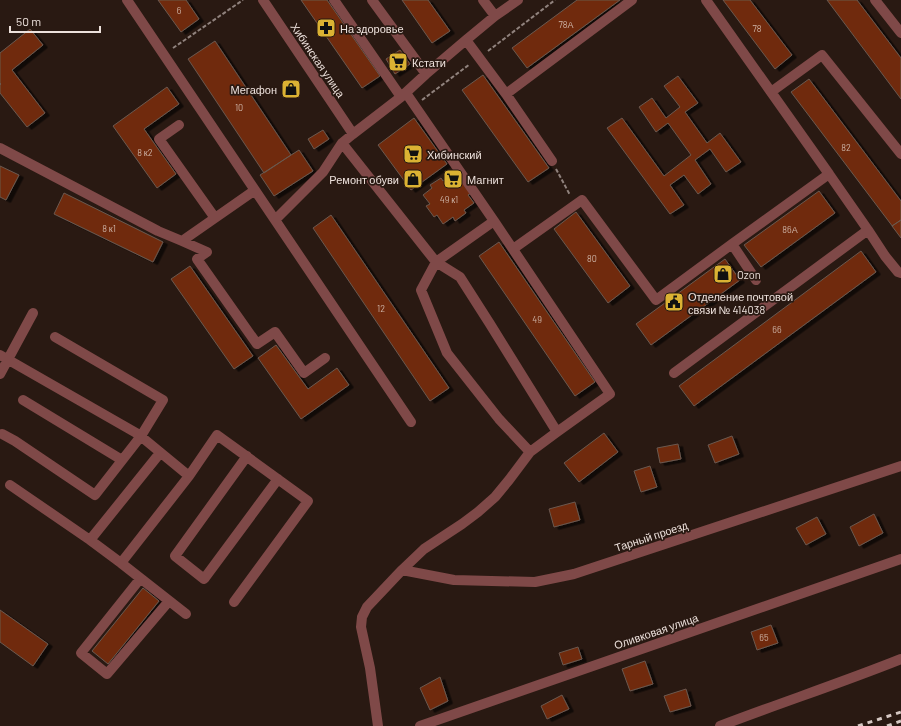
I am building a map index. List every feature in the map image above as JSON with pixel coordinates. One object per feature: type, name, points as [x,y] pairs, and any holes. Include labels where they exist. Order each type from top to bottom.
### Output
[{"type":"street","points":[[127,0],[411,422]]},
{"type":"street","name":"Хибинская улица","points":[[263,0],[353,134]]},
{"type":"street","points":[[334,0],[494,220],[610,394],[530,452],[495,497],[473,516],[424,549],[367,607],[362,617],[360,627],[370,668],[378,726]]},
{"type":"street","points":[[372,0],[426,74]]},
{"type":"street","points":[[483,0],[495,16]]},
{"type":"street","points":[[275,220],[323,172],[342,143],[404,95],[426,74],[495,16],[518,0]]},
{"type":"street","points":[[506,94],[632,0]]},
{"type":"street","points":[[706,0],[885,256],[898,272],[901,273]]},
{"type":"street","points":[[875,0],[901,33]]},
{"type":"street","points":[[466,40],[506,94],[552,161]]},
{"type":"street","points":[[771,92],[822,55],[901,154]]},
{"type":"street","points":[[179,125],[159,139],[215,218]]},
{"type":"street","points":[[342,143],[436,262],[460,277],[557,432]]},
{"type":"street","points":[[0,148],[158,230],[207,252],[197,259],[256,344],[275,332],[304,373],[325,358]]},
{"type":"street","points":[[513,249],[582,200],[656,300],[829,174]]},
{"type":"street","points":[[182,241],[255,190]]},
{"type":"street","points":[[494,220],[436,262],[421,290],[447,353],[530,452]]},
{"type":"street","points":[[674,373],[868,230]]},
{"type":"street","points":[[732,244],[756,280]]},
{"type":"street","points":[[0,374],[4,357],[34,313]]},
{"type":"street","points":[[2,434],[15,441],[96,495],[141,436],[163,400],[55,337]]},
{"type":"street","points":[[4,357],[138,434],[189,476]]},
{"type":"street","points":[[23,400],[122,460]]},
{"type":"street","points":[[121,564],[189,476],[217,435],[308,501],[234,602]]},
{"type":"street","points":[[90,540],[160,453]]},
{"type":"street","points":[[247,456],[175,556],[204,579],[278,479]]},
{"type":"street","name":"Тарный проезд","points":[[402,570],[454,580],[535,582],[574,574],[901,466]]},
{"type":"street","points":[[10,485],[90,540],[186,614]]},
{"type":"street","name":"Оливковая улица","points":[[420,726],[901,559]]},
{"type":"street","points":[[140,579],[81,653],[107,674],[169,601]]},
{"type":"street","points":[[720,726],[901,659]]},
{"type":"path","points":[[164,55],[243,0]]},
{"type":"path","points":[[552,161],[570,194],[571,208]]},
{"type":"building","points":[[158,0],[186,0],[199,19],[181,32]]},
{"type":"building","points":[[301,0],[327,0],[380,76],[362,88]]},
{"type":"building","points":[[402,0],[428,0],[450,31],[432,43]]},
{"type":"building","points":[[577,0],[620,0],[527,68],[512,48]]},
{"type":"building","points":[[723,0],[750,0],[792,55],[775,69]]},
{"type":"building","points":[[827,0],[857,0],[901,58],[901,99]]},
{"type":"building","points":[[30,29],[43,45],[12,70],[45,113],[27,127],[0,93],[0,53]]},
{"type":"building","points":[[215,41],[291,155],[264,173],[188,59]]},
{"type":"building","name":"Кстати","points":[[400,50],[410,64],[395,74],[386,59]]},
{"type":"building","points":[[483,75],[549,168],[528,182],[462,90]]},
{"type":"building","points":[[678,76],[698,103],[685,112],[707,143],[720,133],[741,162],[726,172],[710,149],[695,160],[711,184],[698,194],[684,175],[670,185],[684,205],[670,214],[607,128],[622,118],[664,176],[691,155],[668,123],[656,132],[639,107],[652,98],[666,118],[680,107],[664,86]]},
{"type":"building","points":[[809,79],[901,201],[901,220],[892,226],[791,92]]},
{"type":"building","points":[[167,87],[179,104],[144,129],[176,174],[157,188],[113,126]]},
{"type":"building","name":"Хибинский","points":[[414,118],[447,164],[411,190],[378,145]]},
{"type":"building","points":[[323,130],[329,139],[314,149],[308,139]]},
{"type":"building","points":[[299,150],[313,171],[274,196],[260,175]]},
{"type":"building","points":[[0,166],[19,175],[6,200],[0,197]]},
{"type":"building","points":[[453,173],[459,181],[462,179],[471,193],[468,195],[474,203],[464,210],[466,213],[455,221],[453,217],[443,224],[437,215],[434,217],[426,206],[430,204],[423,195],[432,188],[430,185],[441,178],[443,181]]},
{"type":"building","points":[[819,191],[835,213],[761,267],[744,245]]},
{"type":"building","points":[[64,193],[163,242],[153,262],[54,214]]},
{"type":"building","points":[[576,212],[630,286],[608,303],[554,229]]},
{"type":"building","points":[[331,215],[449,388],[430,401],[313,228]]},
{"type":"building","points":[[901,220],[901,238],[892,226]]},
{"type":"building","points":[[499,242],[595,382],[575,396],[479,256]]},
{"type":"building","points":[[861,251],[876,272],[694,406],[679,386]]},
{"type":"building","points":[[725,259],[740,280],[651,345],[636,324]]},
{"type":"building","points":[[190,266],[253,356],[234,369],[171,279]]},
{"type":"building","points":[[276,345],[308,389],[337,368],[349,385],[301,419],[258,358]]},
{"type":"building","points":[[604,433],[618,452],[579,482],[564,463]]},
{"type":"building","points":[[732,436],[739,454],[715,463],[708,445]]},
{"type":"building","points":[[678,444],[681,459],[660,463],[657,448]]},
{"type":"building","points":[[650,466],[657,487],[641,492],[634,471]]},
{"type":"building","points":[[575,502],[580,520],[554,527],[549,509]]},
{"type":"building","points":[[874,514],[883,533],[859,546],[850,527]]},
{"type":"building","points":[[817,517],[826,534],[806,545],[796,528]]},
{"type":"building","points":[[143,588],[159,601],[108,664],[92,651]]},
{"type":"building","points":[[0,610],[48,644],[33,666],[0,642]]},
{"type":"building","points":[[771,625],[778,643],[757,650],[751,632]]},
{"type":"building","points":[[578,647],[582,659],[563,665],[559,653]]},
{"type":"building","points":[[645,661],[653,684],[630,691],[622,669]]},
{"type":"building","points":[[440,677],[448,701],[430,710],[420,688]]},
{"type":"building","points":[[686,689],[691,706],[670,712],[664,696]]},
{"type":"building","points":[[562,695],[569,709],[547,719],[541,706]]},
{"type":"railway","points":[[858,726],[901,712]]},
{"type":"railway","points":[[887,726],[901,721]]},
{"type":"place","name":"На здоровье","points":[[326,28]]},
{"type":"place","name":"Кстати","points":[[398,62]]},
{"type":"place","name":"Мегафон","points":[[291,89]]},
{"type":"place","name":"Хибинский","points":[[413,154]]},
{"type":"place","name":"Ремонт обуви","points":[[413,179]]},
{"type":"place","name":"Магнит","points":[[453,179]]},
{"type":"place","name":"Ozon","points":[[723,274]]},
{"type":"place","name":"Отделение почтовой связи № 414038","points":[[674,302]]}]
